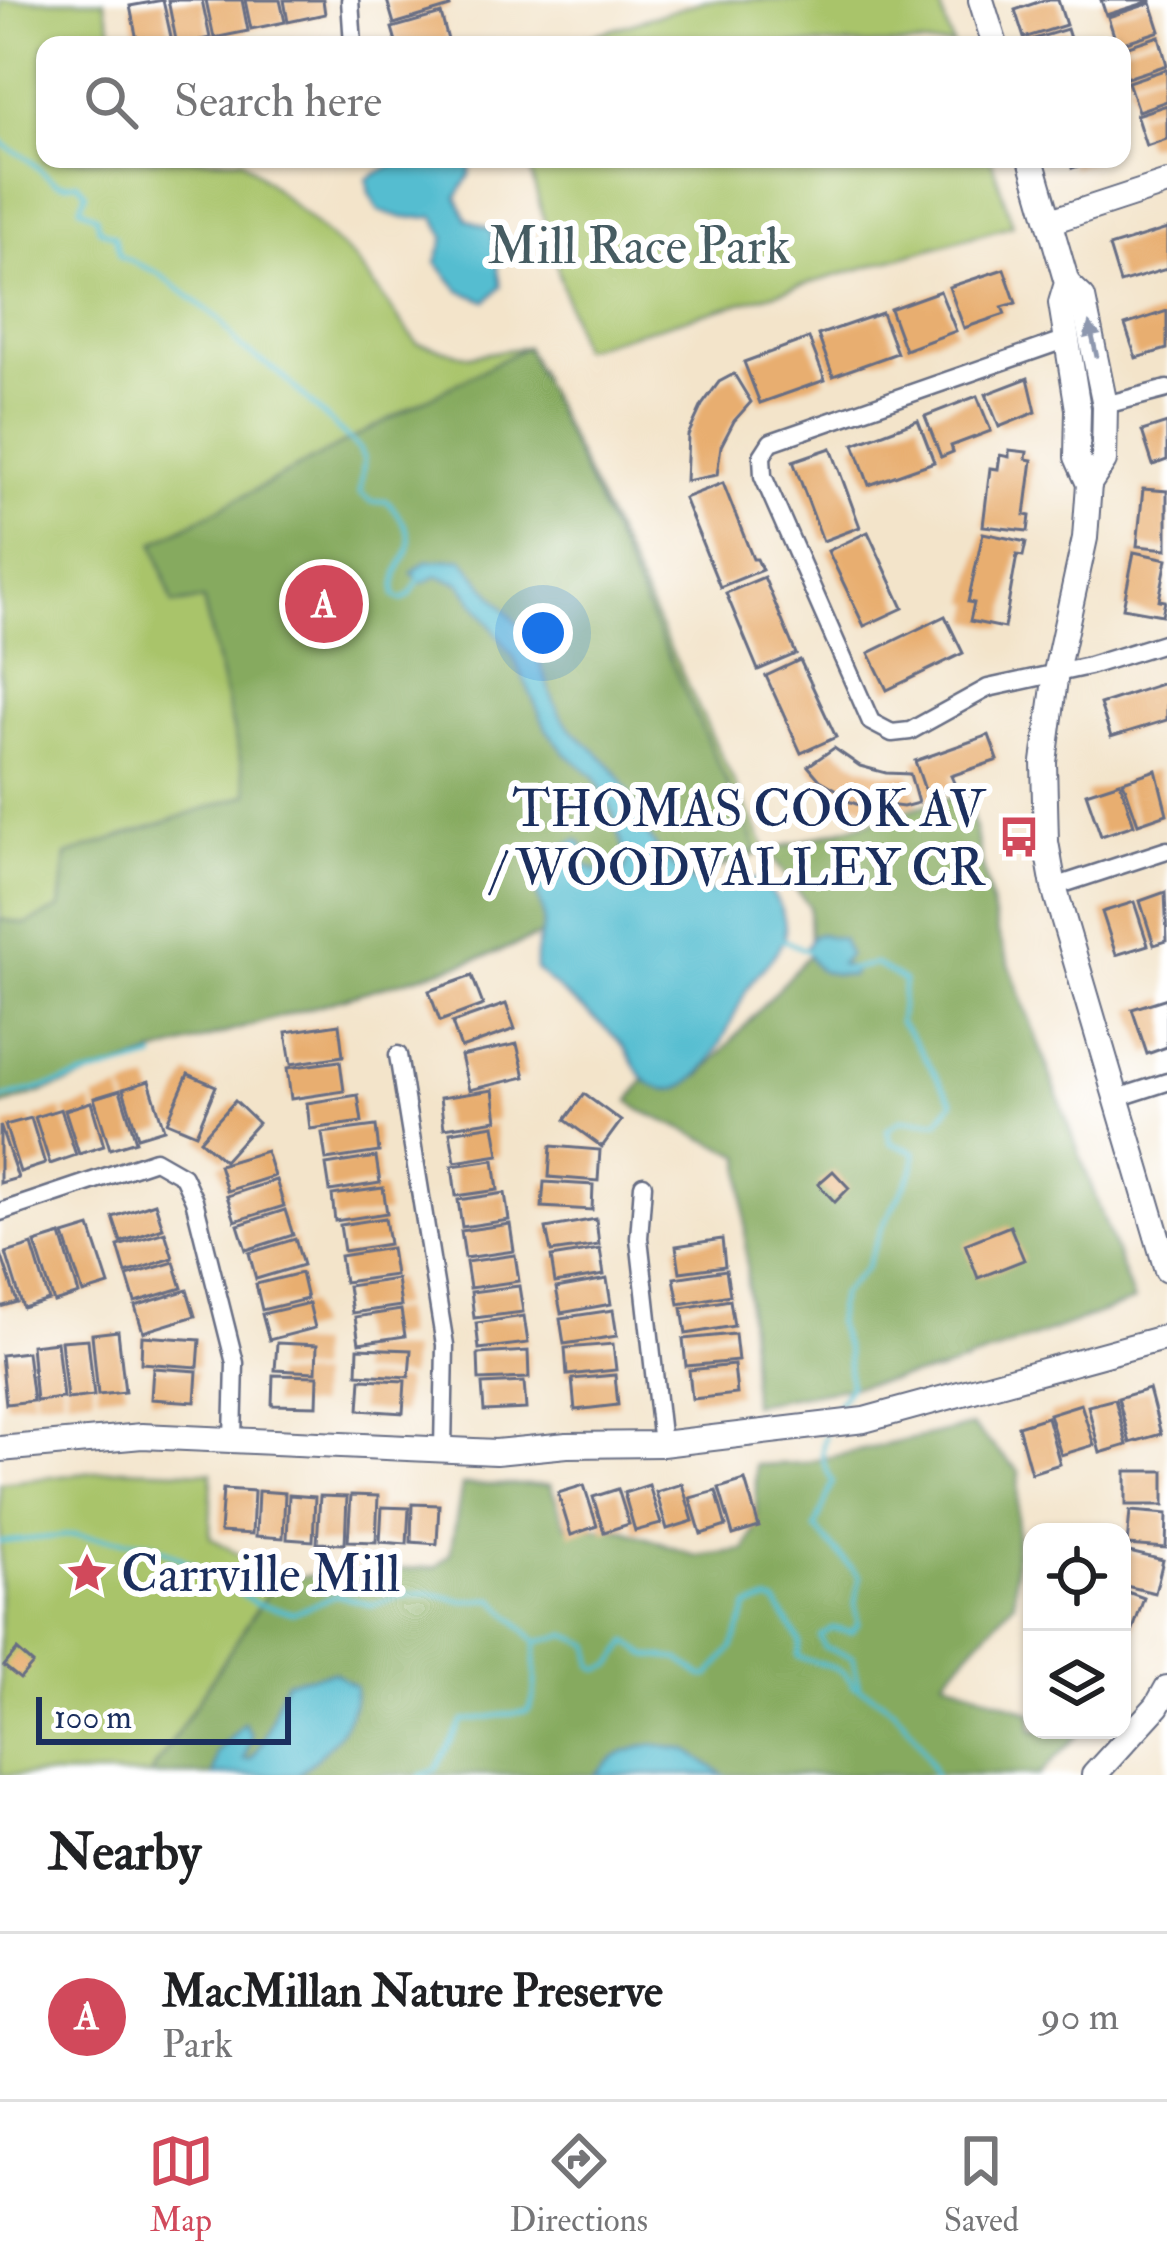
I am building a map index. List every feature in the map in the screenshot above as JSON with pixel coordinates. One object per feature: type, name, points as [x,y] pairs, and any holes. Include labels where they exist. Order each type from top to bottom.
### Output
[{"type":"street","points":[[350,0],[352,36]]},
{"type":"street","points":[[981,0],[992,36]]},
{"type":"street","points":[[1034,168],[1067,284],[1061,303],[1078,409],[1077,457],[1089,484],[1085,538],[1056,672],[1042,796],[1054,887],[1167,1270]]},
{"type":"street","points":[[1051,221],[1167,183]]},
{"type":"street","points":[[1067,284],[1083,298],[1105,405],[1104,461],[1089,484]]},
{"type":"street","points":[[1067,339],[772,442],[761,466],[871,722],[880,730],[910,731],[988,688],[1167,642]]},
{"type":"street","points":[[1105,405],[1167,389]]},
{"type":"street","points":[[1054,887],[1167,850]]},
{"type":"street","points":[[398,1054],[445,1345],[443,1449]]},
{"type":"street","points":[[1114,1100],[1167,1082]]},
{"type":"street","points":[[0,1212],[155,1160],[183,1177],[194,1200],[235,1363],[233,1439]]},
{"type":"street","points":[[643,1185],[640,1238],[662,1444]]},
{"type":"street","points":[[0,1449],[142,1436],[496,1452],[662,1444],[864,1420],[1167,1337]]},
{"type":"street","points":[[1094,1775],[1157,1706],[1167,1688]]},
{"type":"green space","points":[[0,0],[104,0],[114,36],[36,36],[36,168],[252,168],[355,260],[417,343],[469,356],[526,347],[767,851],[484,957],[163,1051],[0,1106]]},
{"type":"green space","points":[[707,0],[938,0],[950,36],[591,36]]},
{"type":"green space","name":"Mill Race Park","points":[[530,168],[994,168],[1013,225],[580,349]]},
{"type":"green space","points":[[526,347],[758,850],[484,957],[171,1049],[0,1106],[0,919],[26,924],[60,908],[66,855],[248,794],[203,600],[173,604],[154,543]]},
{"type":"green space","points":[[967,793],[997,931],[1134,1301],[941,1371],[752,1404],[742,1156],[640,1110],[630,1101],[655,1062],[700,1076],[810,953],[809,906],[767,851]]},
{"type":"green space","points":[[972,1426],[1019,1471],[1014,1602],[944,1679],[1023,1710],[1023,1739],[1074,1739],[1039,1775],[150,1775],[277,1578],[436,1567],[450,1554],[462,1485],[550,1485],[566,1526],[625,1530],[696,1556],[745,1550],[757,1523],[755,1465],[803,1463]]},
{"type":"green space","points":[[121,1469],[212,1472],[210,1537],[277,1578],[150,1775],[0,1775],[0,1483]]},
{"type":"water","points":[[387,168],[471,168],[457,197],[467,219],[491,230],[501,287],[486,301],[460,291],[436,262],[445,237],[435,217],[405,218],[379,211],[367,179]]},
{"type":"water","points":[[463,559],[524,635],[561,716],[619,777],[663,856],[709,892],[733,882],[759,879],[780,906],[785,927],[781,944],[747,989],[712,1057],[686,1084],[671,1089],[648,1082],[620,1042],[536,969],[544,923],[534,887],[550,879],[553,852],[577,840],[582,844],[583,864],[610,877],[623,873],[627,862],[612,810],[594,776],[566,754],[547,730],[514,657],[460,583],[437,576],[423,583],[412,573],[426,561]]},
{"type":"water","points":[[819,934],[842,939],[849,955],[840,964],[855,970],[851,976],[828,973],[813,963],[806,948]]},
{"type":"water","points":[[334,1672],[355,1686],[350,1713],[327,1747],[297,1775],[214,1775],[217,1753],[244,1723],[252,1736],[244,1759],[250,1759],[266,1733],[286,1681]]},
{"type":"water","points":[[653,1745],[687,1750],[724,1775],[595,1775],[621,1754]]},
{"type":"building","points":[[163,0],[171,36],[136,36],[130,6]]},
{"type":"building","points":[[168,0],[202,0],[210,36],[175,36]]},
{"type":"building","points":[[206,0],[242,0],[248,31],[214,36]]},
{"type":"building","points":[[245,0],[280,0],[285,22],[251,29]]},
{"type":"building","points":[[284,0],[323,0],[325,14],[288,22]]},
{"type":"building","points":[[387,0],[448,0],[450,7],[394,24]]},
{"type":"building","points":[[1058,0],[1066,25],[1023,36],[1015,10]]},
{"type":"building","points":[[1101,0],[1151,0],[1151,1],[1106,15]]},
{"type":"building","points":[[1151,3],[1160,31],[1131,40],[1131,36],[1114,36],[1108,17]]},
{"type":"building","points":[[441,14],[447,36],[394,36],[392,28]]},
{"type":"building","points":[[1159,36],[1167,65],[1131,77],[1131,45]]},
{"type":"building","points":[[1167,69],[1167,101],[1138,111],[1131,81]]},
{"type":"building","points":[[1167,105],[1167,139],[1146,146],[1136,115]]},
{"type":"building","points":[[1167,229],[1167,269],[1120,283],[1109,247]]},
{"type":"building","points":[[1004,269],[1016,303],[1002,307],[1005,314],[964,328],[949,287]]},
{"type":"building","points":[[940,291],[956,331],[905,350],[890,309]]},
{"type":"building","points":[[1167,311],[1167,349],[1136,358],[1125,325]]},
{"type":"building","points":[[882,313],[897,353],[833,376],[818,335]]},
{"type":"building","points":[[809,338],[825,380],[760,403],[744,362]]},
{"type":"building","points":[[734,374],[751,402],[721,446],[717,475],[686,481],[688,435],[719,382]]},
{"type":"building","points":[[1028,378],[1036,412],[999,427],[986,394]]},
{"type":"building","points":[[977,396],[991,431],[951,446],[953,452],[941,457],[925,416]]},
{"type":"building","points":[[918,420],[934,462],[869,485],[854,444]]},
{"type":"building","points":[[1167,423],[1167,460],[1153,465],[1142,431]]},
{"type":"building","points":[[831,448],[860,527],[823,541],[793,461]]},
{"type":"building","points":[[1009,450],[1027,452],[1026,459],[1032,460],[1025,515],[1030,516],[1028,531],[983,526],[990,468],[998,469],[1000,455],[1009,457]]},
{"type":"building","points":[[723,483],[753,559],[762,570],[720,587],[684,498]]},
{"type":"building","points":[[1143,489],[1167,491],[1167,549],[1137,546]]},
{"type":"building","points":[[868,532],[903,608],[864,626],[828,551]]},
{"type":"building","points":[[983,533],[1026,542],[1023,556],[1017,555],[1004,628],[970,621],[974,603],[968,602]]},
{"type":"building","points":[[1134,552],[1167,559],[1159,600],[1165,601],[1162,615],[1123,608]]},
{"type":"building","points":[[764,577],[796,654],[758,670],[726,593]]},
{"type":"building","points":[[945,616],[963,653],[887,690],[869,653]]},
{"type":"building","points":[[800,660],[836,737],[801,753],[766,676]]},
{"type":"building","points":[[1167,682],[1167,720],[1111,737],[1100,704]]},
{"type":"building","points":[[989,735],[998,760],[951,776],[955,785],[928,799],[915,761]]},
{"type":"building","points":[[834,748],[860,766],[910,774],[918,803],[903,807],[873,803],[871,809],[842,799],[844,794],[820,780],[808,766]]},
{"type":"building","points":[[1156,770],[1167,814],[1138,824],[1123,781]]},
{"type":"building","points":[[1120,782],[1134,825],[1101,836],[1086,793]]},
{"type":"building","points":[[1165,892],[1167,941],[1154,945],[1140,901]]},
{"type":"building","points":[[1134,902],[1148,945],[1116,955],[1102,912]]},
{"type":"building","points":[[472,976],[483,1005],[440,1021],[429,991]]},
{"type":"building","points":[[1167,998],[1167,1047],[1147,1054],[1132,1009]]},
{"type":"building","points":[[506,1004],[515,1029],[461,1048],[452,1023]]},
{"type":"building","points":[[339,1024],[343,1056],[291,1064],[286,1032]]},
{"type":"building","points":[[517,1044],[525,1077],[469,1090],[461,1056]]},
{"type":"building","points":[[340,1061],[344,1091],[291,1099],[287,1068]]},
{"type":"building","points":[[188,1074],[216,1086],[196,1134],[167,1122]]},
{"type":"building","points":[[149,1081],[164,1129],[138,1137],[123,1089]]},
{"type":"building","points":[[120,1090],[136,1141],[110,1149],[94,1098]]},
{"type":"building","points":[[493,1090],[497,1120],[444,1128],[440,1098]]},
{"type":"building","points":[[584,1094],[621,1121],[602,1147],[565,1120]]},
{"type":"building","points":[[358,1095],[362,1122],[310,1129],[307,1103]]},
{"type":"building","points":[[235,1101],[258,1123],[224,1161],[200,1140]]},
{"type":"building","points":[[91,1102],[104,1146],[79,1154],[65,1110]]},
{"type":"building","points":[[61,1109],[76,1155],[50,1164],[35,1117]]},
{"type":"building","points":[[31,1118],[45,1164],[20,1172],[5,1125]]},
{"type":"building","points":[[0,1125],[18,1178],[0,1183]]},
{"type":"building","points":[[494,1125],[499,1155],[455,1162],[450,1132]]},
{"type":"building","points":[[376,1126],[379,1152],[326,1160],[322,1133]]},
{"type":"building","points":[[551,1146],[600,1150],[598,1181],[549,1177]]},
{"type":"building","points":[[266,1151],[274,1176],[227,1191],[219,1165]]},
{"type":"building","points":[[376,1157],[380,1183],[330,1191],[326,1165]]},
{"type":"building","points":[[494,1160],[498,1190],[456,1196],[452,1166]]},
{"type":"building","points":[[833,1171],[849,1188],[835,1202],[818,1184]]},
{"type":"building","points":[[276,1180],[284,1206],[235,1221],[227,1196]]},
{"type":"building","points":[[544,1182],[593,1185],[592,1210],[542,1207]]},
{"type":"building","points":[[383,1188],[387,1213],[335,1221],[332,1195]]},
{"type":"building","points":[[505,1193],[509,1220],[462,1227],[458,1200]]},
{"type":"building","points":[[155,1203],[163,1228],[121,1242],[113,1217]]},
{"type":"building","points":[[285,1210],[293,1235],[246,1250],[238,1225]]},
{"type":"building","points":[[385,1218],[389,1244],[344,1251],[340,1225]]},
{"type":"building","points":[[596,1219],[599,1245],[551,1252],[546,1228]]},
{"type":"building","points":[[510,1224],[514,1251],[465,1258],[461,1231]]},
{"type":"building","points":[[1010,1226],[1024,1260],[978,1278],[965,1244]]},
{"type":"building","points":[[90,1227],[109,1285],[83,1293],[64,1235]]},
{"type":"building","points":[[165,1232],[173,1258],[126,1273],[118,1246]]},
{"type":"building","points":[[61,1235],[79,1294],[54,1302],[35,1243]]},
{"type":"building","points":[[295,1239],[303,1265],[256,1279],[249,1253]]},
{"type":"building","points":[[722,1239],[725,1266],[680,1272],[676,1246]]},
{"type":"building","points":[[32,1245],[49,1300],[23,1308],[6,1253]]},
{"type":"building","points":[[391,1248],[395,1275],[344,1282],[340,1256]]},
{"type":"building","points":[[600,1249],[604,1275],[555,1283],[551,1257]]},
{"type":"building","points":[[0,1251],[17,1302],[0,1307]]},
{"type":"building","points":[[515,1255],[519,1281],[470,1288],[466,1262]]},
{"type":"building","points":[[174,1262],[182,1288],[135,1302],[127,1276]]},
{"type":"building","points":[[726,1270],[730,1295],[679,1304],[674,1278]]},
{"type":"building","points":[[301,1273],[307,1299],[262,1310],[256,1284]]},
{"type":"building","points":[[397,1279],[401,1306],[352,1313],[348,1286]]},
{"type":"building","points":[[607,1279],[611,1304],[561,1313],[556,1288]]},
{"type":"building","points":[[519,1286],[523,1312],[474,1318],[471,1292]]},
{"type":"building","points":[[187,1290],[195,1316],[143,1332],[135,1306]]},
{"type":"building","points":[[730,1300],[734,1326],[686,1334],[682,1308]]},
{"type":"building","points":[[309,1303],[315,1328],[269,1340],[262,1314]]},
{"type":"building","points":[[401,1310],[405,1336],[359,1343],[355,1317]]},
{"type":"building","points":[[613,1310],[617,1336],[564,1344],[560,1318]]},
{"type":"building","points":[[524,1316],[528,1343],[479,1349],[476,1323]]},
{"type":"building","points":[[118,1331],[125,1392],[98,1395],[92,1334]]},
{"type":"building","points":[[735,1334],[738,1361],[686,1366],[683,1339]]},
{"type":"building","points":[[142,1336],[200,1340],[198,1367],[141,1363]]},
{"type":"building","points":[[88,1339],[94,1396],[67,1399],[61,1341]]},
{"type":"building","points":[[57,1342],[63,1398],[36,1401],[31,1345]]},
{"type":"building","points":[[277,1343],[317,1345],[316,1372],[275,1370]]},
{"type":"building","points":[[613,1344],[616,1370],[567,1375],[565,1348]]},
{"type":"building","points":[[358,1348],[411,1350],[409,1377],[357,1374]]},
{"type":"building","points":[[528,1351],[529,1378],[479,1380],[478,1354]]},
{"type":"building","points":[[27,1352],[33,1401],[6,1404],[1,1355]]},
{"type":"building","points":[[734,1365],[737,1394],[692,1399],[689,1370]]},
{"type":"building","points":[[153,1368],[197,1371],[195,1402],[151,1399]]},
{"type":"building","points":[[273,1375],[318,1376],[317,1406],[272,1405]]},
{"type":"building","points":[[615,1375],[618,1405],[575,1410],[572,1379]]},
{"type":"building","points":[[361,1379],[405,1381],[403,1413],[359,1410]]},
{"type":"building","points":[[524,1382],[526,1409],[484,1411],[482,1384]]},
{"type":"building","points":[[1149,1389],[1161,1434],[1130,1443],[1118,1398]]},
{"type":"building","points":[[1115,1399],[1127,1445],[1100,1453],[1088,1406]]},
{"type":"building","points":[[1081,1404],[1094,1445],[1061,1455],[1049,1414]]},
{"type":"building","points":[[1047,1417],[1060,1464],[1031,1473],[1018,1426]]},
{"type":"building","points":[[1126,1471],[1164,1471],[1164,1505],[1126,1505]]},
{"type":"building","points":[[745,1480],[759,1527],[733,1535],[719,1488]]},
{"type":"building","points":[[682,1484],[693,1521],[667,1529],[656,1492]]},
{"type":"building","points":[[584,1485],[597,1526],[571,1535],[558,1493]]},
{"type":"building","points":[[649,1485],[661,1524],[635,1531],[624,1493]]},
{"type":"building","points":[[223,1489],[254,1491],[252,1534],[220,1532]]},
{"type":"building","points":[[618,1489],[629,1524],[604,1532],[593,1497]]},
{"type":"building","points":[[258,1491],[285,1493],[283,1538],[256,1536]]},
{"type":"building","points":[[716,1491],[726,1526],[701,1534],[690,1498]]},
{"type":"building","points":[[289,1495],[315,1497],[313,1541],[287,1539]]},
{"type":"building","points":[[351,1495],[378,1496],[376,1542],[348,1541]]},
{"type":"building","points":[[320,1496],[347,1497],[345,1544],[317,1543]]},
{"type":"building","points":[[412,1504],[439,1505],[437,1544],[411,1542]]},
{"type":"building","points":[[382,1507],[409,1508],[407,1544],[380,1542]]},
{"type":"building","points":[[1130,1511],[1167,1514],[1166,1548],[1131,1545]]},
{"type":"building","points":[[1131,1552],[1163,1560],[1155,1593],[1131,1587]]},
{"type":"building","points":[[1131,1593],[1144,1598],[1131,1635]]},
{"type":"building","points":[[17,1650],[33,1664],[20,1679],[4,1666]]},
{"type":"waterway","points":[[0,139],[36,166]]},
{"type":"waterway","points":[[38,168],[61,184],[77,182],[86,193],[80,207],[96,216],[99,229],[115,236],[120,256],[158,273],[218,318],[240,347],[279,373],[359,449],[364,460],[360,493],[372,502],[387,501],[408,532],[410,543],[395,581],[395,596],[402,600],[410,595],[421,576]]},
{"type":"waterway","points":[[777,937],[810,952]]},
{"type":"waterway","points":[[833,1413],[850,1385],[847,1352],[836,1322],[841,1294],[866,1268],[914,1169],[915,1152],[891,1143],[887,1130],[901,1120],[939,1121],[953,1101],[899,1022],[904,981],[875,964],[846,970]]},
{"type":"waterway","points":[[0,1099],[155,1058]]},
{"type":"waterway","points":[[825,1436],[823,1460],[833,1482],[815,1528],[860,1577],[855,1603],[858,1624],[851,1632],[832,1628],[820,1636],[824,1647],[853,1657],[859,1688]]},
{"type":"waterway","points":[[0,1542],[74,1535],[152,1544],[255,1603],[293,1613],[337,1595],[372,1605],[428,1593],[463,1601],[494,1599],[537,1642]]},
{"type":"waterway","points":[[537,1642],[567,1635],[591,1645],[593,1666],[598,1670],[612,1665],[628,1642],[649,1656],[679,1659],[709,1676],[733,1647],[748,1607],[776,1603],[800,1642],[798,1657],[838,1669],[853,1686],[894,1710],[913,1733],[935,1775]]},
{"type":"waterway","points":[[420,1775],[436,1769],[463,1721],[528,1711],[534,1696],[537,1642]]},
{"type":"place","name":"MacMillan Nature Preserve","points":[[324,604]]},
{"type":"place","name":"THOMAS COOK AV / WOODVALLEY CR","points":[[1019,837]]},
{"type":"place","name":"Carrville Mill","points":[[87,1573]]}]
